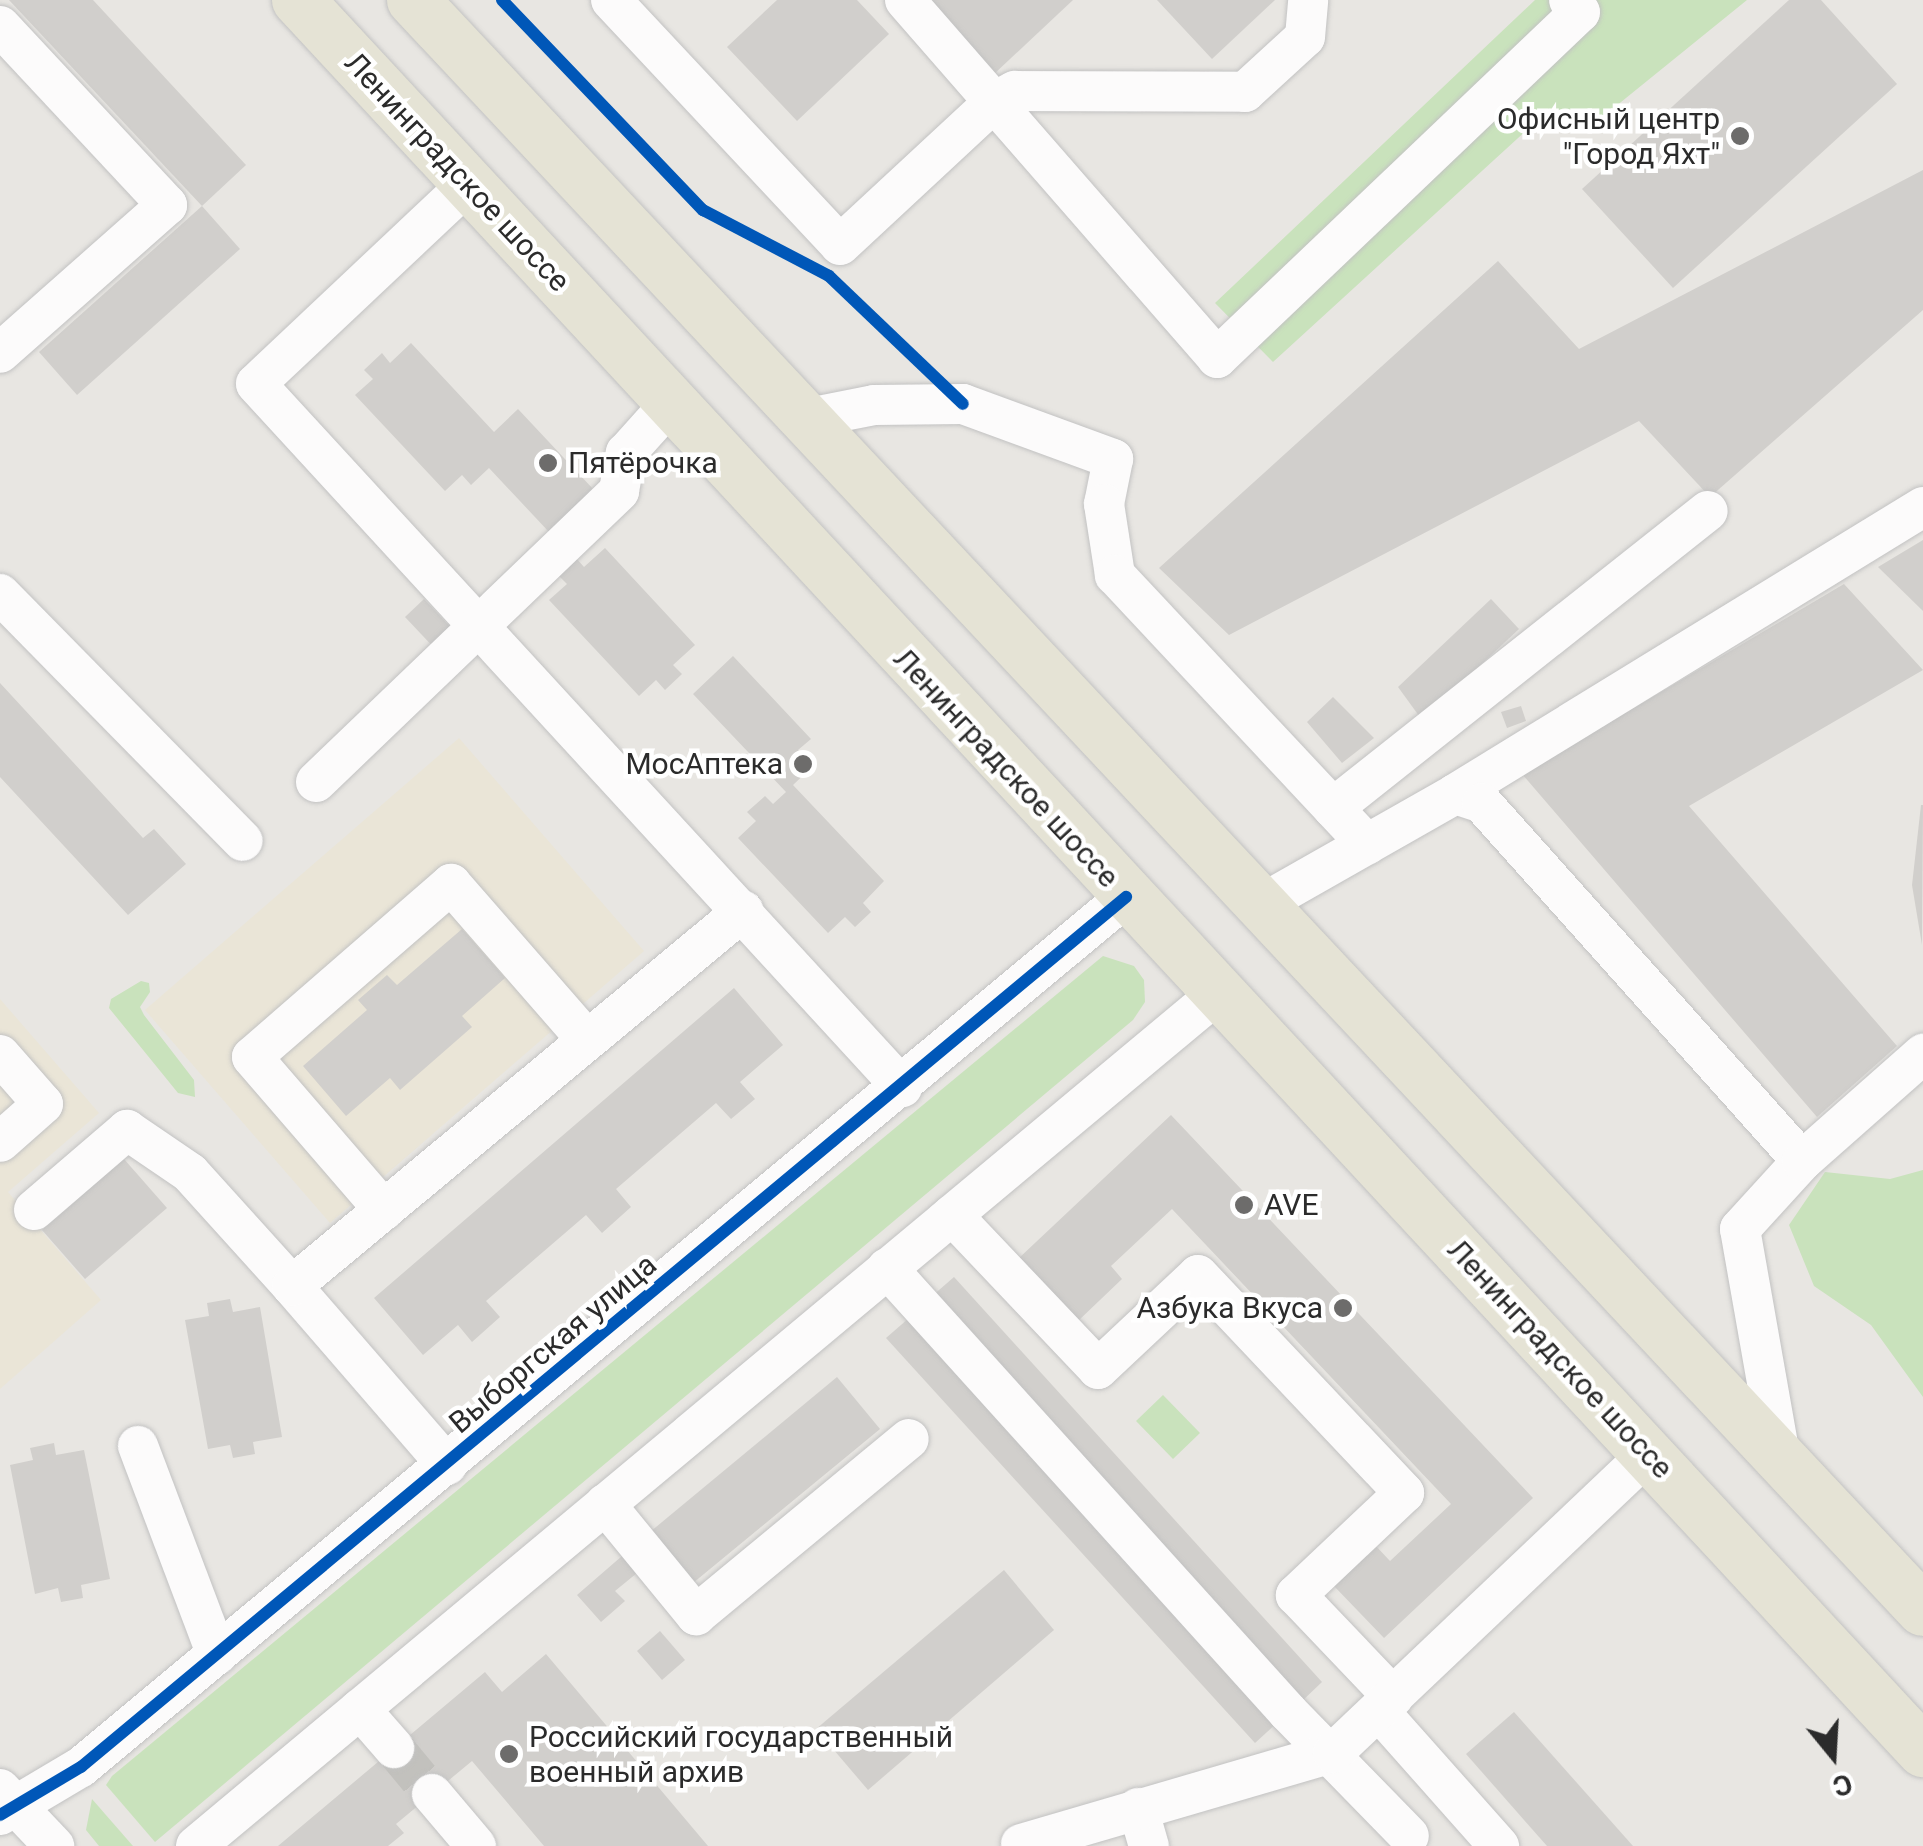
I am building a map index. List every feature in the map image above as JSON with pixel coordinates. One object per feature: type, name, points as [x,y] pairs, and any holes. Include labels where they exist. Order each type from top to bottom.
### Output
[{"type":"main road","name":"Ленинградское шоссе","points":[[298,0],[1126,897],[1649,1453],[1923,1751]]},
{"type":"main road","points":[[413,0],[1923,1610]]},
{"type":"street","points":[[611,0],[840,244],[994,102],[1015,91],[1244,92],[1305,37],[1308,0]]},
{"type":"street","points":[[906,0],[1216,358],[1580,12],[1569,0]]},
{"type":"street","points":[[0,26],[167,205],[0,353]]},
{"type":"street","points":[[468,184],[256,384],[902,1087]]},
{"type":"street","points":[[316,782],[619,490],[626,453],[670,404]]},
{"type":"street","points":[[802,418],[874,405],[963,404],[1113,459],[1104,504],[1116,575],[1367,844]]},
{"type":"street","points":[[1260,905],[1455,794],[1923,508]]},
{"type":"street","points":[[1333,808],[1708,510]]},
{"type":"street","points":[[0,594],[243,840]]},
{"type":"street","points":[[1455,794],[1482,804],[1802,1161]]},
{"type":"street","points":[[384,1210],[252,1057],[451,884],[586,1039]]},
{"type":"street","name":"Выборгская улица","points":[[5,1803],[81,1768],[1126,897]]},
{"type":"street","points":[[292,1286],[743,911]]},
{"type":"street","points":[[196,1846],[1217,994]]},
{"type":"street","points":[[1782,1461],[1740,1229],[1802,1161],[1923,1054]]},
{"type":"street","points":[[0,1056],[43,1104],[0,1142]]},
{"type":"street","points":[[34,1210],[127,1130],[190,1173],[447,1465]]},
{"type":"street","points":[[952,1215],[1098,1369],[1198,1275],[1404,1494],[1296,1595],[1499,1846]]},
{"type":"street","points":[[887,1268],[1409,1836]]},
{"type":"street","points":[[605,1504],[696,1615],[909,1439]]},
{"type":"street","points":[[138,1446],[216,1655]]},
{"type":"street","points":[[1020,1845],[1332,1753],[1649,1453]]},
{"type":"street","points":[[360,1709],[394,1748]]},
{"type":"street","points":[[432,1794],[476,1846]]},
{"type":"street","points":[[5,1803],[54,1846]]},
{"type":"street","points":[[1138,1808],[1149,1846]]},
{"type":"shaded area","points":[[459,738],[644,951],[330,1223],[145,1010]]},
{"type":"shaded area","points":[[0,999],[99,1113],[8,1192],[101,1300],[0,1389]]},
{"type":"green space","points":[[1535,0],[1747,0],[1584,132],[1529,128],[1273,362],[1215,303]]},
{"type":"green space","points":[[1103,956],[1134,966],[1144,980],[1145,1002],[1133,1020],[155,1842],[106,1785],[112,1776]]},
{"type":"green space","points":[[141,981],[149,983],[150,992],[140,1007],[194,1080],[195,1097],[178,1093],[109,1008],[111,999]]},
{"type":"green space","points":[[1923,1170],[1923,1397],[1871,1325],[1814,1286],[1789,1225],[1825,1172],[1890,1179]]},
{"type":"green space","points":[[1163,1395],[1200,1433],[1173,1459],[1136,1421]]},
{"type":"green space","points":[[92,1799],[133,1846],[99,1846],[86,1830]]},
{"type":"building","points":[[9,0],[93,0],[246,165],[202,206]]},
{"type":"building","points":[[777,0],[857,0],[889,34],[797,121],[727,47]]},
{"type":"building","points":[[923,0],[1073,0],[993,75]]},
{"type":"building","points":[[1157,0],[1275,0],[1212,59]]},
{"type":"building","name":"Офисный центр \"Город Яхт\"","points":[[1789,0],[1821,0],[1897,84],[1673,288],[1582,189]]},
{"type":"building","points":[[1923,170],[1923,310],[1710,497],[1639,421],[1229,635],[1159,568],[1498,261],[1579,349]]},
{"type":"building","points":[[202,206],[240,249],[77,395],[39,352]]},
{"type":"building","points":[[411,343],[494,432],[518,409],[594,490],[549,532],[489,468],[471,485],[462,475],[445,491],[355,395],[373,379],[364,370],[382,353],[390,363]]},
{"type":"building","points":[[1923,540],[1923,611],[1878,567]]},
{"type":"building","points":[[605,548],[695,645],[673,665],[682,674],[665,690],[656,680],[639,696],[549,600],[567,584],[558,575],[576,558],[584,567]]},
{"type":"building","points":[[1844,584],[1923,670],[1689,806],[1897,1046],[1817,1117],[1522,774]]},
{"type":"building","points":[[424,599],[457,634],[438,652],[405,617]]},
{"type":"building","points":[[1491,599],[1519,629],[1422,720],[1398,687]]},
{"type":"building","points":[[733,656],[811,739],[798,750],[813,766],[793,785],[884,881],[863,903],[871,912],[855,927],[845,917],[828,933],[738,838],[756,821],[747,812],[765,796],[773,804],[786,792],[693,694]]},
{"type":"building","points":[[0,683],[143,838],[154,829],[186,864],[128,915],[0,777]]},
{"type":"building","points":[[1333,697],[1374,738],[1342,763],[1307,722]]},
{"type":"building","points":[[1521,706],[1526,721],[1507,728],[1501,712]]},
{"type":"building","points":[[1923,805],[1922,945],[1912,885]]},
{"type":"building","points":[[462,929],[505,978],[462,1016],[472,1027],[400,1090],[390,1078],[346,1116],[303,1066],[367,1010],[358,1000],[387,975],[397,985]]},
{"type":"building","points":[[734,988],[783,1045],[740,1082],[755,1099],[731,1119],[716,1103],[616,1189],[631,1207],[602,1233],[586,1215],[486,1301],[500,1317],[472,1342],[458,1325],[423,1355],[374,1298]]},
{"type":"building","points":[[1171,1115],[1533,1498],[1384,1638],[1333,1585],[1375,1545],[1390,1561],[1451,1504],[1172,1209],[1111,1266],[1122,1279],[1078,1321],[1019,1258]]},
{"type":"building","points":[[124,1159],[167,1208],[85,1279],[42,1230]]},
{"type":"building","points":[[954,1277],[1322,1682],[1300,1703],[931,1297]]},
{"type":"building","points":[[230,1299],[233,1312],[260,1307],[282,1437],[253,1442],[255,1454],[233,1458],[230,1445],[208,1449],[185,1320],[209,1316],[207,1303]]},
{"type":"building","points":[[909,1318],[1277,1723],[1255,1743],[886,1338]]},
{"type":"building","points":[[837,1377],[880,1429],[693,1583],[650,1532]]},
{"type":"building","points":[[54,1443],[56,1455],[84,1450],[110,1579],[81,1585],[83,1598],[61,1602],[58,1588],[35,1594],[10,1465],[33,1460],[30,1448]]},
{"type":"building","points":[[622,1556],[637,1573],[615,1591],[625,1601],[601,1622],[577,1595]]},
{"type":"building","points":[[1004,1570],[1054,1630],[868,1790],[816,1729]]},
{"type":"building","points":[[660,1631],[685,1660],[662,1680],[637,1651]]},
{"type":"building","name":"Российский государственный военный архив","points":[[546,1654],[708,1846],[544,1846],[472,1761],[396,1824],[404,1833],[388,1846],[278,1846],[485,1672],[502,1692]]},
{"type":"building","points":[[1514,1712],[1633,1846],[1547,1846],[1466,1754]]},
{"type":"tunnel","points":[[394,1748],[432,1794]]},
{"type":"cycle path","points":[[502,0],[703,210],[829,276],[963,404]]},
{"type":"cycle path","points":[[0,1815],[81,1767],[1126,897]]},
{"type":"place","name":"Офисный центр \"Город Яхт\"","points":[[1740,136]]},
{"type":"place","name":"Пятёрочка","points":[[548,463]]},
{"type":"place","name":"МосАптека","points":[[803,764]]},
{"type":"place","name":"AVE","points":[[1244,1205]]},
{"type":"place","name":"Азбука Вкуса","points":[[1343,1308]]},
{"type":"place","name":"Российский государственный военный архив","points":[[509,1754]]}]
